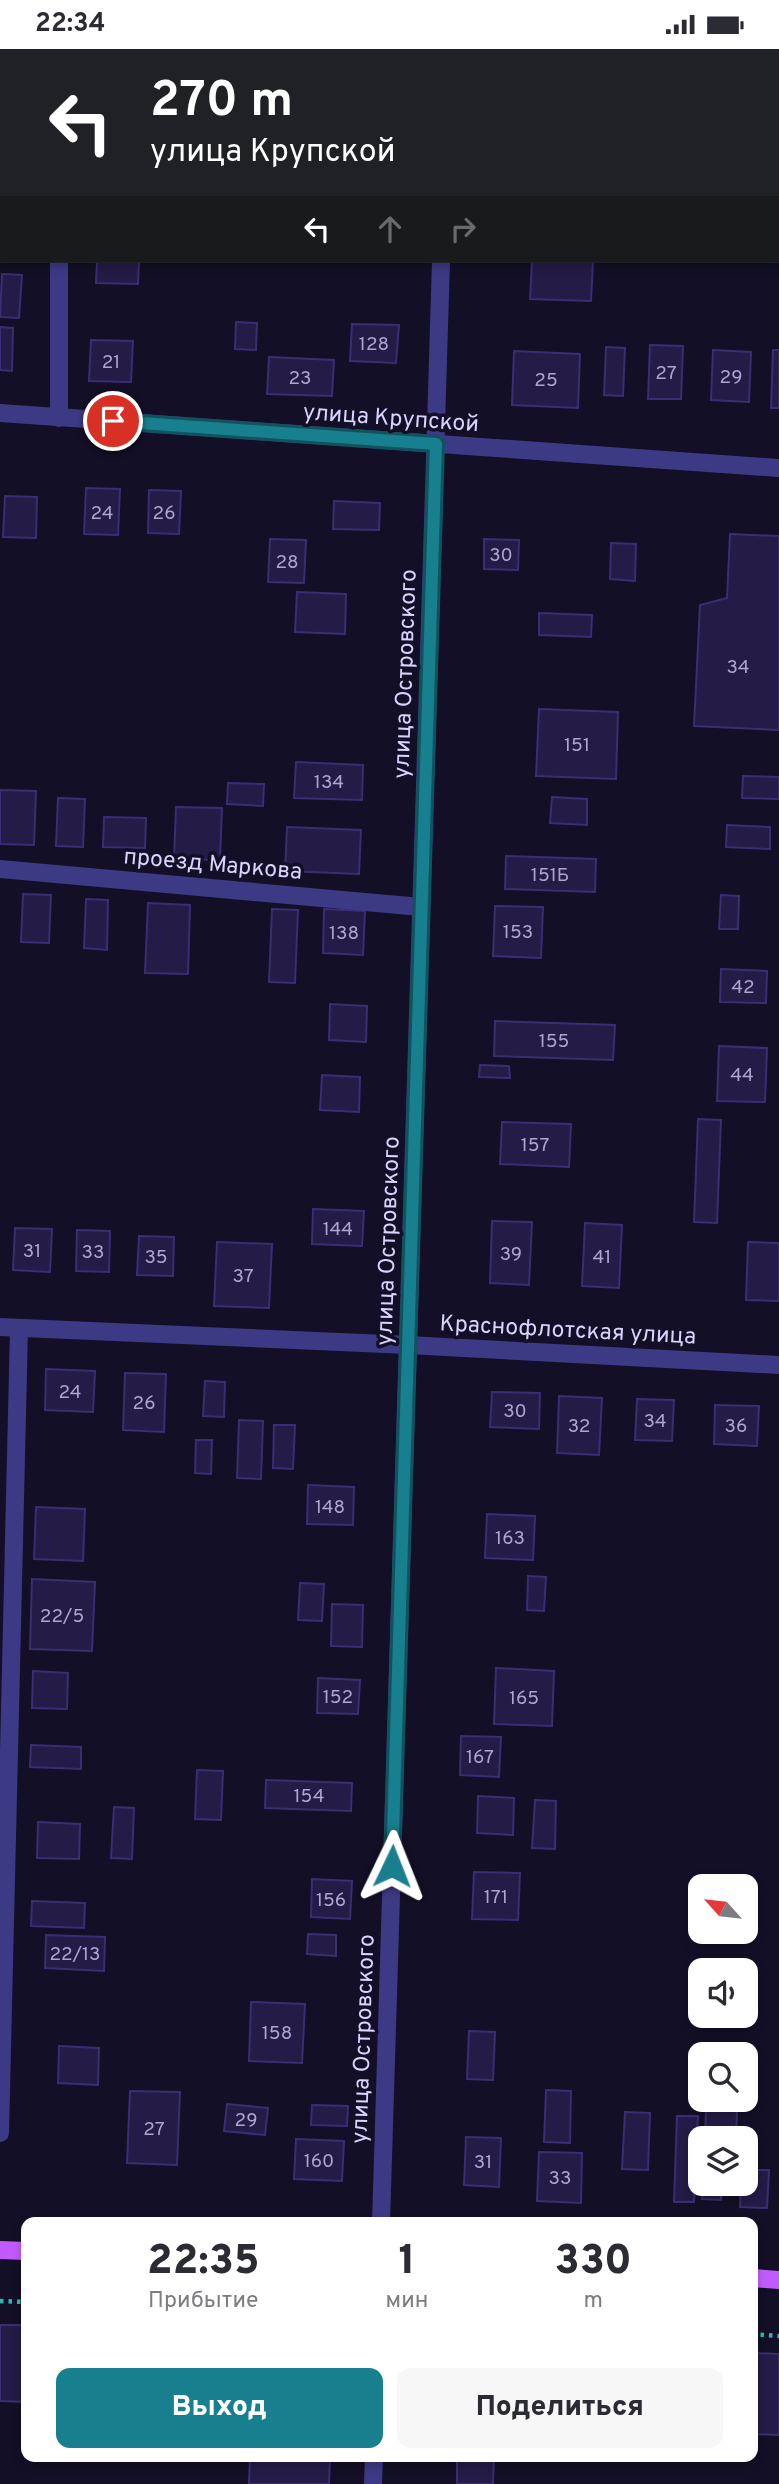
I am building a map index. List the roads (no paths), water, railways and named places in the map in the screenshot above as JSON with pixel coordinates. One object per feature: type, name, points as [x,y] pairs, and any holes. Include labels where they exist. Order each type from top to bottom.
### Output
[{"type":"main road","points":[[0,2250],[21,2251]]},
{"type":"main road","points":[[758,2279],[779,2280]]},
{"type":"lane","points":[[59,263],[59,418]]},
{"type":"lane","name":"улица Островского","points":[[381,2217],[441,263]]},
{"type":"lane","name":"улица Крупской","points":[[0,413],[779,468]]},
{"type":"lane","name":"проезд Маркова","points":[[0,869],[421,907]]},
{"type":"lane","name":"Краснофлотская улица","points":[[0,1328],[408,1345],[779,1365]]},
{"type":"lane","points":[[0,2133],[19,1329]]},
{"type":"lane","points":[[373,2484],[374,2462]]}]
